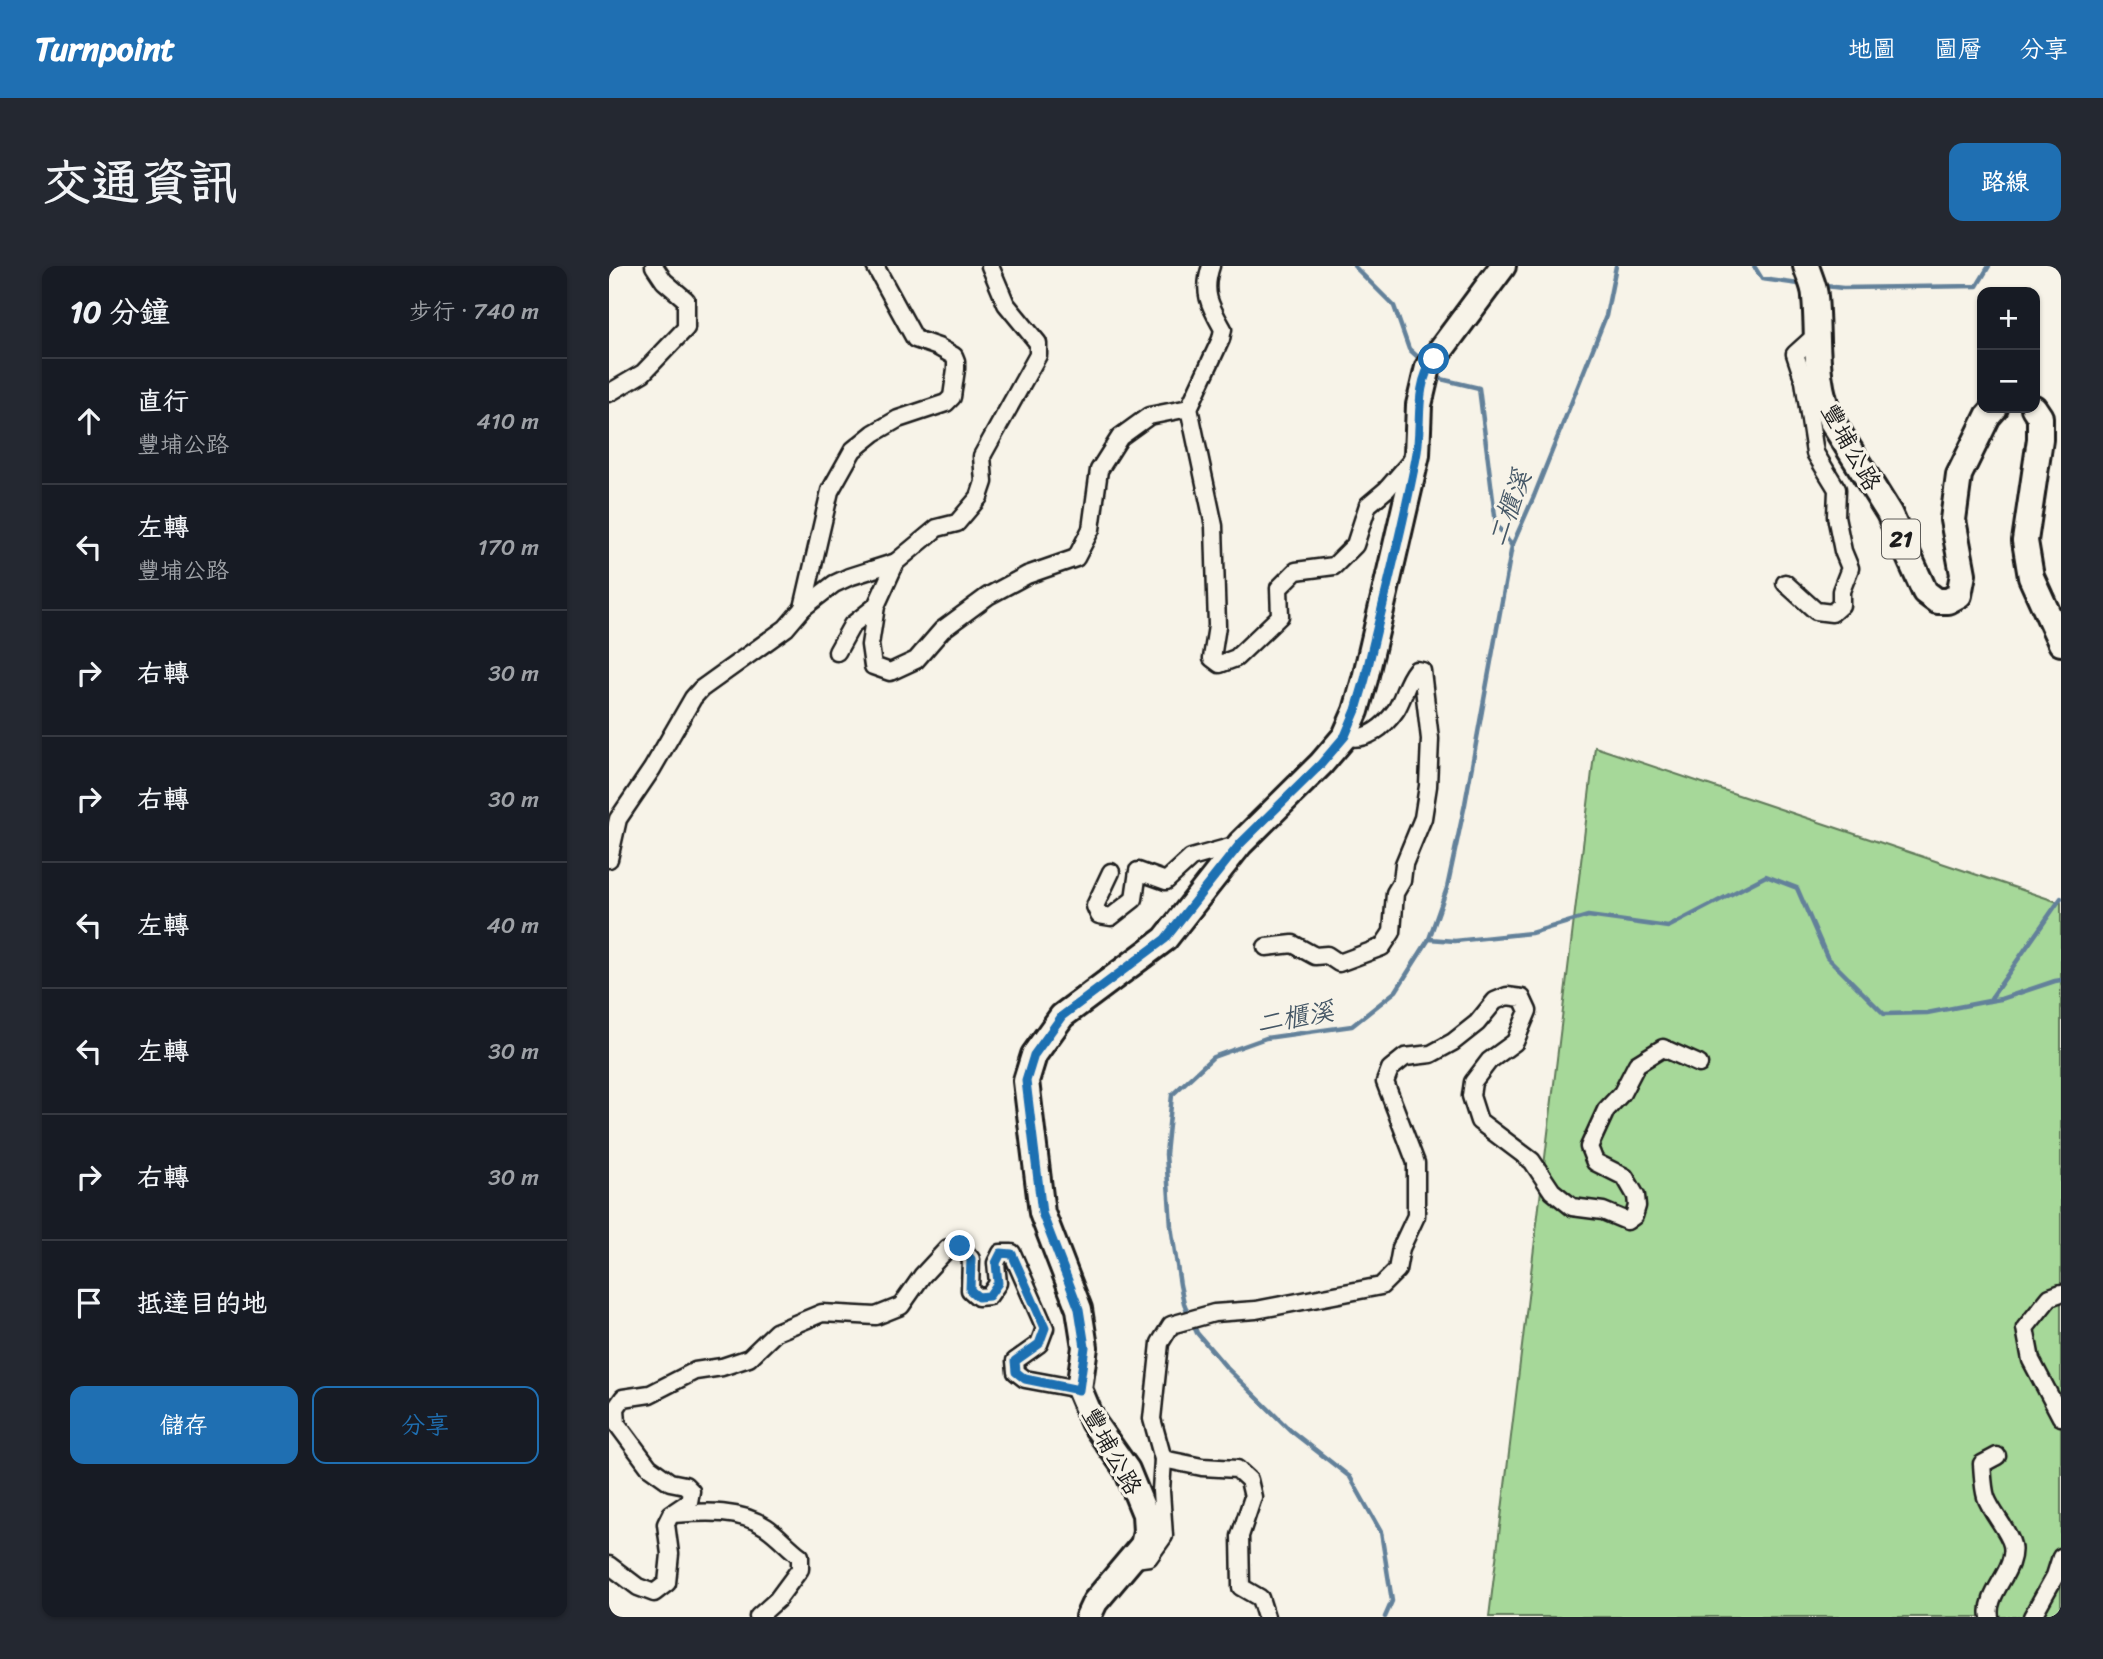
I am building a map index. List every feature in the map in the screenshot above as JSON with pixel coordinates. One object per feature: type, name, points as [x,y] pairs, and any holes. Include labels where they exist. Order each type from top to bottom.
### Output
[{"type":"main road","name":"豐埔公路","points":[[1088,1617],[1095,1602],[1143,1545],[1146,1532],[1145,1514],[1127,1470],[1093,1422],[1079,1390],[1085,1347],[1079,1309],[1042,1213],[1026,1081],[1034,1055],[1062,1016],[1165,939],[1240,844],[1321,764],[1345,736],[1365,679],[1417,455],[1419,405],[1431,363],[1503,266]]},
{"type":"main road","name":"豐埔公路","points":[[1806,266],[1815,294],[1817,372],[1824,405],[1889,513],[1925,592],[1937,601],[1948,601],[1959,595],[1963,574],[1953,520],[1959,475],[1991,413]]},
{"type":"main road","points":[[2037,413],[2040,417],[2040,439],[2025,541],[2031,577],[2061,643]]},
{"type":"street","points":[[609,393],[643,373],[687,328],[686,300],[664,281],[654,266]]},
{"type":"street","points":[[803,608],[830,491],[853,450],[898,419],[946,404],[954,390],[954,356],[915,339],[875,266]]},
{"type":"street","points":[[609,859],[618,819],[652,769],[693,698],[710,682],[786,628],[803,608],[834,584],[895,562],[937,528],[957,523],[979,497],[984,482],[982,456],[1038,355],[1038,343],[1006,304],[990,266]]},
{"type":"street","points":[[1211,266],[1207,279],[1209,303],[1223,329],[1221,339],[1189,408],[1215,526],[1217,626],[1212,659],[1220,664],[1236,658],[1280,616],[1279,588],[1296,571],[1334,566],[1355,545],[1368,505],[1387,489],[1417,455]]},
{"type":"street","points":[[1785,583],[1816,611],[1832,613],[1840,605],[1841,591],[1850,568],[1843,551],[1836,516],[1837,489],[1815,453],[1808,404],[1795,354],[1816,335]]},
{"type":"street","points":[[895,562],[876,606],[870,646],[873,666],[890,672],[916,660],[942,630],[988,596],[1027,575],[1076,558],[1091,529],[1099,470],[1120,437],[1149,416],[1189,408]]},
{"type":"street","points":[[837,652],[852,625],[876,606]]},
{"type":"street","points":[[1266,947],[1293,944],[1315,956],[1327,955],[1339,963],[1382,947],[1392,932],[1395,893],[1402,881],[1404,864],[1423,818],[1428,786],[1430,740],[1422,671],[1416,670],[1410,677],[1396,710],[1376,732],[1355,739],[1345,736]]},
{"type":"street","points":[[1111,872],[1095,905],[1099,915],[1111,917],[1134,899],[1138,871],[1166,881],[1191,859],[1240,844]]},
{"type":"street","points":[[1129,1560],[1149,1557],[1164,1536],[1161,1491],[1163,1459],[1152,1419],[1160,1343],[1171,1325],[1215,1314],[1256,1310],[1381,1286],[1397,1270],[1401,1248],[1416,1216],[1416,1163],[1385,1082],[1390,1069],[1405,1057],[1431,1054],[1454,1042],[1477,1023],[1495,1001],[1507,996],[1522,998],[1528,1011],[1515,1042],[1489,1062],[1473,1082],[1471,1096],[1479,1121],[1532,1161],[1552,1191],[1572,1207],[1603,1211],[1627,1221],[1634,1216],[1636,1196],[1625,1177],[1595,1162],[1589,1147],[1606,1110],[1622,1093],[1637,1064],[1663,1048],[1699,1064]]},
{"type":"street","points":[[609,1565],[638,1587],[654,1593],[667,1583],[670,1554],[666,1524],[671,1514],[689,1502],[691,1491],[685,1485],[670,1482],[649,1467],[617,1424],[616,1408],[623,1398],[650,1394],[695,1371],[722,1367],[749,1358],[776,1332],[822,1313],[876,1316],[901,1306],[922,1276],[948,1248],[960,1246],[971,1259],[970,1290],[978,1297],[989,1296],[998,1283],[996,1263],[1001,1253],[1012,1254],[1045,1328],[1039,1344],[1015,1361],[1016,1372],[1025,1379],[1079,1390]]},
{"type":"street","points":[[2061,1293],[2050,1297],[2025,1328],[2031,1360],[2061,1417]]},
{"type":"street","points":[[1990,1617],[1988,1612],[2008,1570],[2012,1546],[1986,1496],[1982,1464],[1997,1456]]},
{"type":"street","points":[[1163,1459],[1202,1467],[1237,1469],[1249,1480],[1253,1497],[1240,1536],[1241,1587],[1259,1598],[1265,1617]]},
{"type":"street","points":[[671,1514],[703,1512],[739,1516],[765,1526],[800,1556],[800,1569],[777,1600],[758,1617]]},
{"type":"street","points":[[2032,1617],[2055,1576],[2061,1557]]},
{"type":"green space","points":[[1595,747],[2061,903],[2061,1617],[1489,1617]]},
{"type":"waterway","points":[[1354,266],[1394,306],[1409,349],[1419,358]]},
{"type":"waterway","name":"二櫃溪","points":[[1189,1316],[1180,1285],[1171,1226],[1166,1154],[1172,1095],[1213,1057],[1266,1038],[1352,1026],[1396,991],[1429,939],[1447,888],[1465,804],[1512,546],[1606,316],[1616,266]]},
{"type":"waterway","points":[[1754,266],[1762,279],[1799,284]]},
{"type":"waterway","points":[[1825,286],[1977,286],[1989,266]]},
{"type":"waterway","points":[[1437,375],[1441,379],[1479,388],[1496,524],[1512,546]]},
{"type":"waterway","points":[[1429,939],[1455,941],[1531,933],[1588,916],[1668,927],[1766,876],[1797,888],[1827,957],[1884,1014],[1927,1013],[1989,1001],[2061,898]]},
{"type":"waterway","points":[[1989,1001],[2061,980]]},
{"type":"waterway","name":"二櫃溪","points":[[1193,1324],[1197,1333],[1227,1368],[1290,1430],[1350,1477],[1381,1532],[1392,1601],[1385,1617]]},
{"type":"route","points":[[960,1246],[971,1259],[970,1290],[978,1297],[989,1296],[998,1283],[996,1263],[1001,1253],[1012,1254],[1045,1328],[1039,1344],[1015,1361],[1016,1372],[1025,1379],[1079,1390],[1085,1347],[1079,1309],[1042,1213],[1026,1081],[1034,1055],[1062,1016],[1165,939],[1240,844],[1321,764],[1345,736],[1365,679],[1417,455],[1419,405],[1428,367],[1434,359]]}]
